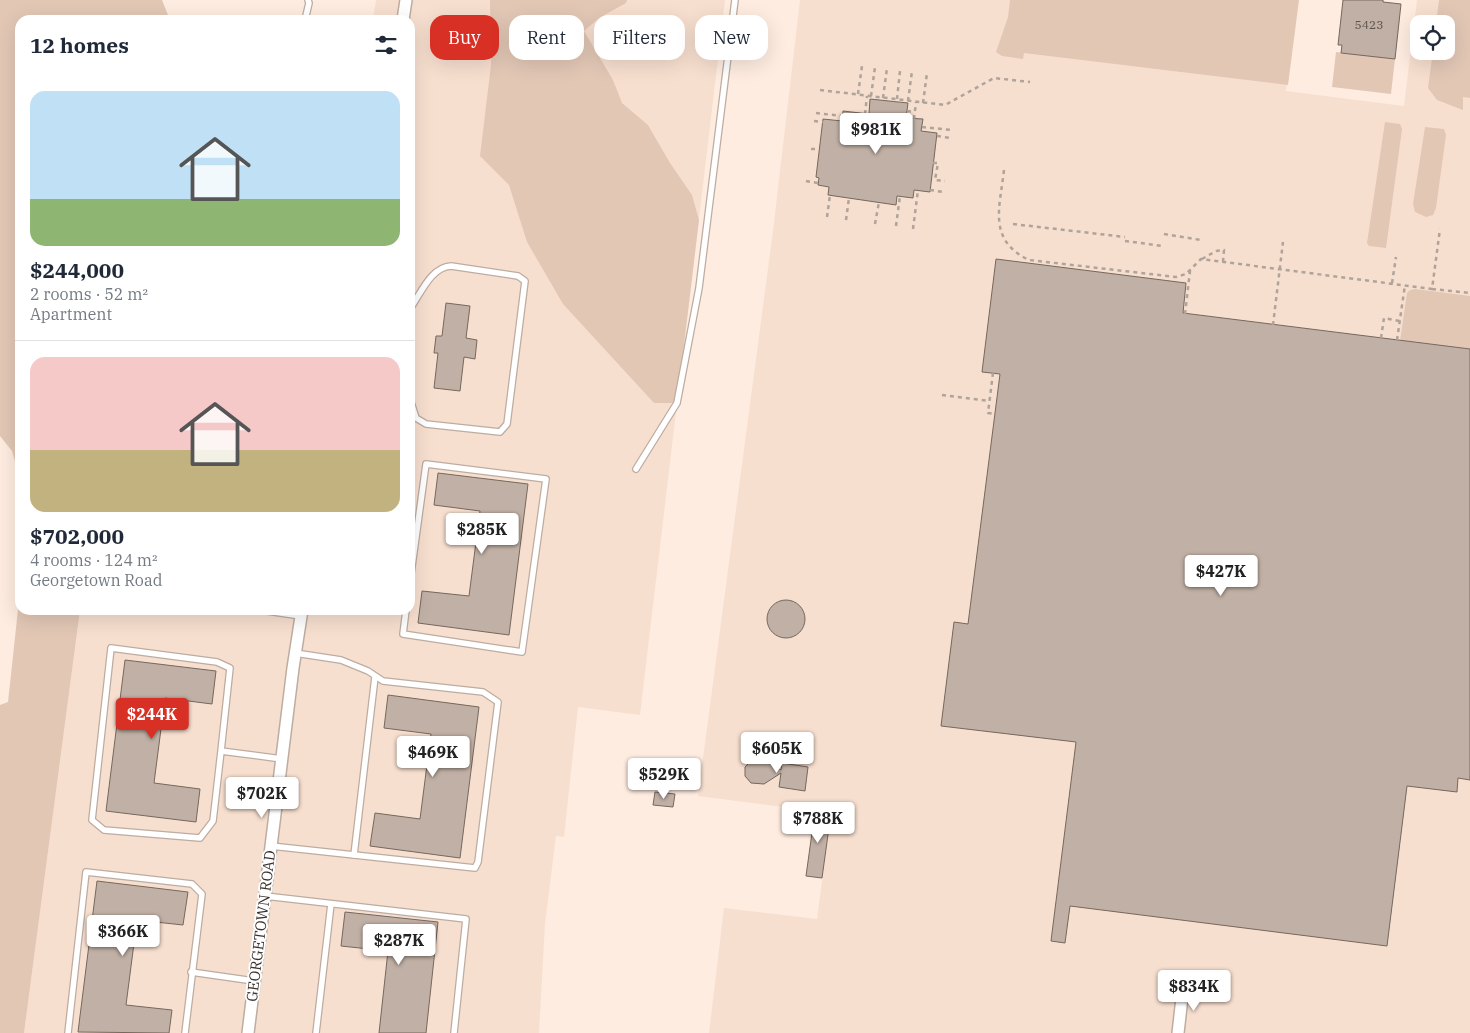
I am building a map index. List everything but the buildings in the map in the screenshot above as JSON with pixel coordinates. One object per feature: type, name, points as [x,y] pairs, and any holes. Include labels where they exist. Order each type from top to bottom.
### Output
[{"type":"street","points":[[404,15],[406,0]]},
{"type":"street","name":"GEORGETOWN ROAD","points":[[248,1033],[295,653],[302,615]]},
{"type":"street","points":[[1178,1033],[1183,989]]},
{"type":"lane","points":[[306,15],[308,0]]},
{"type":"lane","points":[[636,469],[676,403],[699,288],[735,0]]},
{"type":"lane","points":[[415,302],[436,271],[442,266],[518,276],[526,281],[507,424],[500,432],[426,424],[416,418],[415,415]]},
{"type":"lane","points":[[405,615],[403,634],[522,652],[546,479],[426,464],[415,531]]},
{"type":"lane","points":[[111,648],[217,662],[230,668],[221,751],[213,821],[200,838],[104,830],[92,820],[111,648]]},
{"type":"lane","points":[[272,846],[475,868],[478,862],[495,738],[498,702],[483,692],[383,681],[375,678],[368,671],[342,660],[295,653]]},
{"type":"lane","points":[[354,856],[375,678]]},
{"type":"lane","points":[[221,751],[282,759]]},
{"type":"lane","points":[[68,1033],[86,872],[192,884],[202,894],[185,1033]]},
{"type":"lane","points":[[265,896],[466,919],[454,1033]]},
{"type":"lane","points":[[316,1033],[331,904]]},
{"type":"lane","points":[[191,972],[254,981]]},
{"type":"path","points":[[858,95],[862,66]]},
{"type":"path","points":[[871,96],[875,67]]},
{"type":"path","points":[[884,98],[887,68]]},
{"type":"path","points":[[897,100],[900,71]]},
{"type":"path","points":[[908,101],[912,71]]},
{"type":"path","points":[[923,102],[927,73]]},
{"type":"path","points":[[820,90],[945,105],[994,78],[1030,82]]},
{"type":"path","points":[[864,114],[867,96]]},
{"type":"path","points":[[914,118],[916,102]]},
{"type":"path","points":[[865,106],[870,107]]},
{"type":"path","points":[[907,112],[914,112]]},
{"type":"path","points":[[816,113],[842,116]]},
{"type":"path","points":[[814,121],[823,122]]},
{"type":"path","points":[[922,126],[952,130]]},
{"type":"path","points":[[937,136],[950,138]]},
{"type":"path","points":[[811,149],[819,149]]},
{"type":"path","points":[[934,163],[938,163],[935,180],[945,181]]},
{"type":"path","points":[[1004,170],[998,222],[1000,233],[1017,255],[1029,260],[1176,277],[1190,271],[1202,259],[1216,251],[1224,250],[1222,262]]},
{"type":"path","points":[[806,181],[818,183]]},
{"type":"path","points":[[913,228],[918,190]]},
{"type":"path","points":[[930,190],[943,192]]},
{"type":"path","points":[[827,217],[830,195]]},
{"type":"path","points":[[896,226],[900,196]]},
{"type":"path","points":[[846,220],[849,198]]},
{"type":"path","points":[[876,224],[879,202]]},
{"type":"path","points":[[1013,224],[1163,246]]},
{"type":"path","points":[[1432,289],[1440,229]]},
{"type":"path","points":[[1164,234],[1201,240]]},
{"type":"path","points":[[1273,325],[1283,242]]},
{"type":"path","points":[[1392,284],[1396,257]]},
{"type":"path","points":[[1202,259],[1470,293]]},
{"type":"path","points":[[1185,314],[1190,271]]},
{"type":"path","points":[[1397,340],[1405,285]]},
{"type":"path","points":[[1381,338],[1384,318],[1400,320]]},
{"type":"path","points":[[993,373],[988,413],[994,414]]},
{"type":"path","points":[[942,395],[989,401]]},
{"type":"shaded area","points":[[0,0],[162,0],[168,15],[15,15],[15,461],[12,451],[0,436]]},
{"type":"shaded area","points":[[376,0],[725,0],[723,15],[695,15],[695,60],[718,60],[640,715],[578,707],[564,837],[556,836],[545,924],[539,1033],[24,1033],[79,615],[415,615],[415,15],[374,15]]},
{"type":"shaded area","points":[[490,0],[627,0],[626,3],[604,15],[594,15],[594,22],[584,31],[594,48],[594,60],[601,60],[613,80],[622,103],[648,125],[670,163],[692,195],[699,220],[677,403],[654,403],[563,304],[527,242],[509,185],[480,156],[491,60],[499,60],[499,15],[490,15]]},
{"type":"shaded area","points":[[800,0],[1297,0],[1286,91],[1404,106],[1410,57],[1410,60],[1455,60],[1455,15],[1415,15],[1417,0],[1470,0],[1470,1033],[709,1033],[724,908],[817,919],[831,813],[698,796],[773,231]]},
{"type":"shaded area","points":[[1010,0],[1299,0],[1288,85],[1024,53],[1023,59],[1002,56],[996,52],[1008,17]]},
{"type":"shaded area","points":[[1439,0],[1470,0],[1470,98],[1463,97],[1463,110],[1437,100],[1428,88],[1432,60],[1455,60],[1455,15],[1437,15]]},
{"type":"shaded area","points":[[1336,52],[1395,59],[1391,94],[1332,87]]},
{"type":"shaded area","points":[[1385,122],[1400,124],[1402,129],[1386,248],[1369,246],[1367,243]]},
{"type":"shaded area","points":[[1425,127],[1444,129],[1446,135],[1436,208],[1433,215],[1426,217],[1415,212],[1413,204]]},
{"type":"shaded area","points":[[1415,289],[1470,296],[1470,349],[1400,341],[1407,293]]},
{"type":"shaded area","points":[[17,615],[79,615],[24,1033],[0,1033],[0,705],[8,702]]}]
